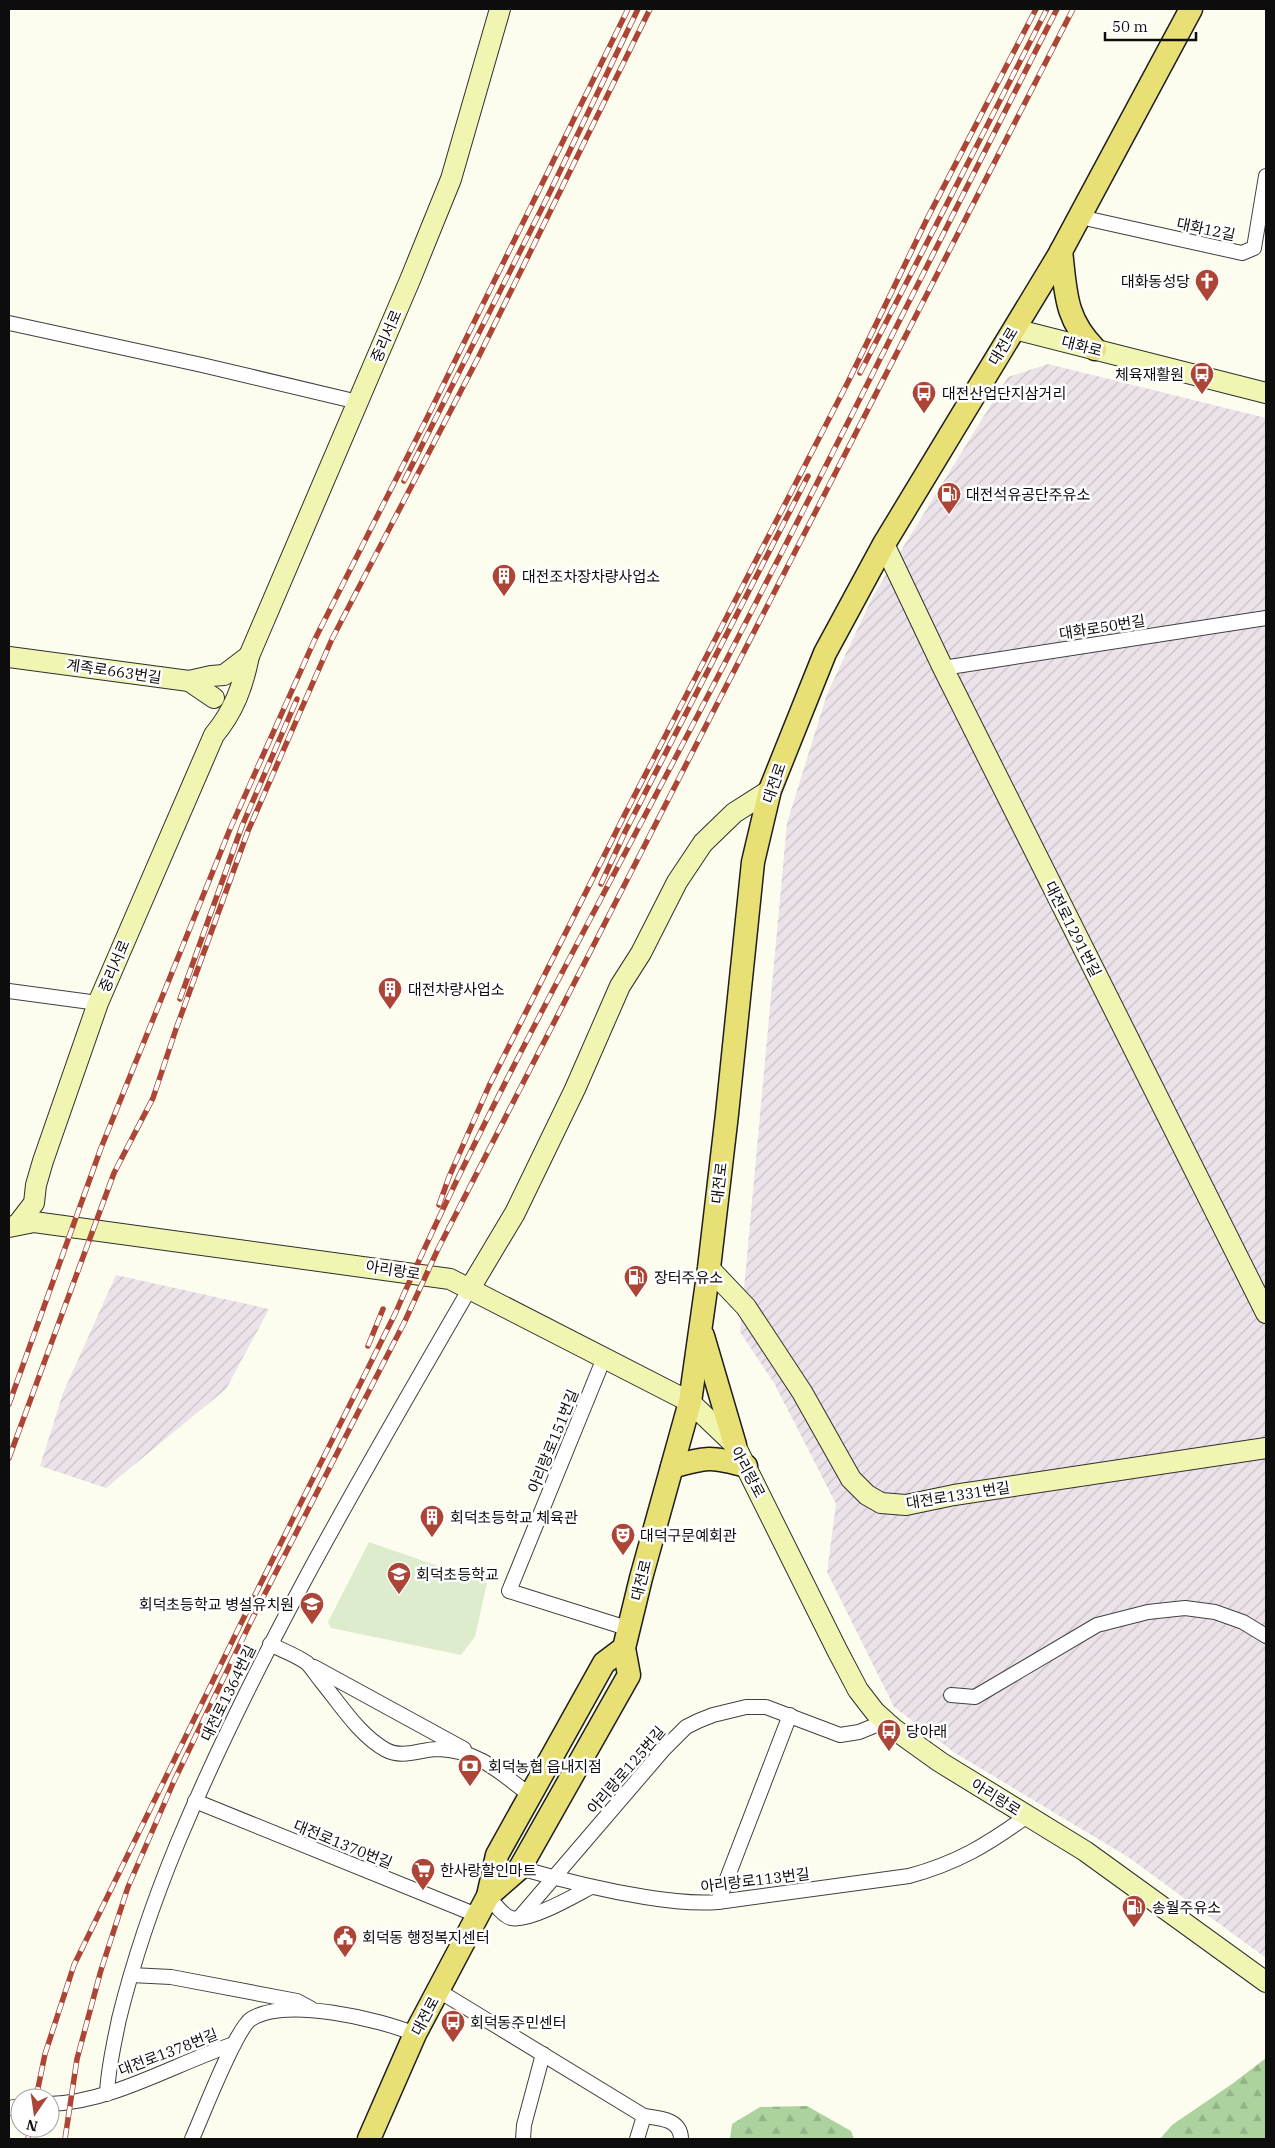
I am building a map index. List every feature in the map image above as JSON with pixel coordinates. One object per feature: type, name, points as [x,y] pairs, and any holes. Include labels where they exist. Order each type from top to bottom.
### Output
[{"type":"main road","name":"중리서로","points":[[13,1226],[34,1203],[36,1185],[43,1160],[98,1003],[215,731],[225,723],[223,695],[245,660],[410,280],[450,179],[500,9]]},
{"type":"main road","name":"대전로","points":[[488,1896],[520,1868],[629,1675],[627,1639],[641,1578],[690,1402],[709,1268],[738,1020],[752,862],[770,790],[825,653],[884,544],[1080,217],[1191,9]]},
{"type":"main road","points":[[1061,250],[1066,294],[1071,317],[1082,336],[1095,349]]},
{"type":"main road","name":"대화로","points":[[1014,329],[1266,393]]},
{"type":"main road","name":"대전로1291번길","points":[[884,544],[943,668],[1266,1313]]},
{"type":"main road","name":"계족로663번길","points":[[9,657],[194,683]]},
{"type":"main road","points":[[194,683],[211,676],[224,675],[245,660]]},
{"type":"main road","points":[[194,683],[211,681],[223,695]]},
{"type":"main road","points":[[194,683],[213,714],[215,731]]},
{"type":"main road","points":[[469,1290],[515,1213],[576,1089],[620,986],[641,953],[677,882],[703,843],[734,812],[770,790]]},
{"type":"main road","points":[[34,1203],[53,1225]]},
{"type":"main road","name":"아리랑로","points":[[13,1226],[34,1222],[345,1263],[450,1279],[690,1402],[735,1445],[858,1690],[875,1712],[940,1762],[1085,1851],[1266,1982]]},
{"type":"main road","name":"대전로1331번길","points":[[709,1268],[746,1307],[802,1392],[851,1479],[867,1495],[881,1503],[906,1504],[954,1495],[1266,1448]]},
{"type":"main road","points":[[700,1328],[735,1445]]},
{"type":"main road","points":[[672,1467],[707,1458],[720,1459],[746,1466]]},
{"type":"main road","name":"대전로","points":[[369,2139],[415,2034],[479,1916],[488,1896],[497,1855],[604,1663],[627,1639]]},
{"type":"street","name":"대화12길","points":[[1080,217],[1242,253],[1254,248],[1266,176]]},
{"type":"street","points":[[9,323],[202,365],[358,402]]},
{"type":"street","name":"대화로50번길","points":[[943,668],[1266,618]]},
{"type":"street","points":[[9,992],[98,1003]]},
{"type":"street","points":[[270,1644],[358,1481],[469,1290]]},
{"type":"street","name":"아리랑로151번길","points":[[604,1358],[509,1591],[627,1639]]},
{"type":"street","points":[[951,1695],[975,1697],[1097,1626],[1148,1612],[1185,1608],[1215,1612],[1243,1622],[1266,1636]]},
{"type":"street","name":"대전로1364번길","points":[[107,2094],[113,2046],[131,1975],[158,1891],[206,1774],[270,1644],[306,1664],[348,1715],[372,1740],[387,1750],[404,1754],[439,1749],[462,1752],[482,1759],[531,1796]]},
{"type":"street","points":[[306,1664],[482,1759]]},
{"type":"street","name":"아리랑로125번길","points":[[520,1917],[664,1749],[686,1727],[713,1715],[746,1707],[766,1707],[840,1735],[859,1732],[886,1721]]},
{"type":"street","points":[[718,1902],[790,1715]]},
{"type":"street","name":"대전로1370번길","points":[[195,1801],[479,1916]]},
{"type":"street","name":"아리랑로113번길","points":[[520,1868],[592,1887],[699,1904],[909,1876],[938,1868],[991,1842],[1026,1816]]},
{"type":"street","points":[[488,1896],[504,1914],[512,1918],[535,1914],[592,1887]]},
{"type":"street","name":"대전로1378번길","points":[[131,1975],[171,1977],[287,1999],[297,2001],[315,2011]]},
{"type":"street","points":[[439,1990],[644,2116],[668,2120],[680,2130],[683,2138]]},
{"type":"street","name":"대전로1378번길","points":[[60,2103],[87,2100],[107,2094],[206,2053],[234,2044],[250,2019],[269,2013],[302,2010],[344,2014],[392,2024],[415,2034]]},
{"type":"street","points":[[192,2139],[234,2044]]},
{"type":"street","points":[[523,2139],[524,2126],[543,2054]]},
{"type":"street","points":[[637,2139],[644,2116]]},
{"type":"shaded area","points":[[1048,364],[1266,418],[1266,1958],[1128,1857],[955,1753],[894,1707],[827,1572],[836,1504],[774,1383],[740,1332],[787,823],[827,694],[873,596],[1008,377]]},
{"type":"shaded area","points":[[116,1275],[269,1309],[226,1389],[106,1488],[40,1466],[63,1393]]},
{"type":"green space","points":[[369,1542],[487,1583],[475,1637],[461,1655],[331,1628],[328,1622]]},
{"type":"green space","points":[[1266,2058],[1266,2139],[1160,2139],[1172,2125]]},
{"type":"green space","points":[[807,2106],[851,2131],[854,2139],[730,2139],[732,2124],[760,2107]]},
{"type":"railway","points":[[9,1404],[101,1148],[230,829],[315,639],[426,420],[628,9]]},
{"type":"railway","points":[[404,481],[547,198],[638,9]]},
{"type":"railway","points":[[9,1458],[114,1173],[153,1098],[248,831],[332,639],[478,358],[650,9]]},
{"type":"railway","points":[[439,1205],[449,1177],[489,1086],[624,816],[848,382],[928,217],[1036,9]]},
{"type":"railway","points":[[860,373],[1047,9]]},
{"type":"railway","points":[[38,2088],[45,2054],[74,1965],[395,1314],[500,1092],[783,550],[1057,9]]},
{"type":"railway","points":[[65,2139],[77,2059],[101,1970],[128,1887],[174,1781],[256,1611],[405,1321],[438,1249],[1073,9]]},
{"type":"railway","points":[[601,884],[625,832],[808,476]]},
{"type":"railway","points":[[180,999],[242,826],[297,699]]},
{"type":"railway","points":[[368,1346],[383,1309]]},
{"type":"place","name":"대화동성당","points":[[1207,302]]},
{"type":"place","name":"체육재활원","points":[[1202,395]]},
{"type":"place","name":"대전산업단지삼거리","points":[[924,414]]},
{"type":"place","name":"대전석유공단주유소","points":[[949,515]]},
{"type":"place","name":"대전조차장차량사업소","points":[[504,597]]},
{"type":"place","name":"대전차량사업소","points":[[390,1010]]},
{"type":"place","name":"장터주유소","points":[[636,1298]]},
{"type":"place","name":"회덕초등학교 체육관","points":[[432,1538]]},
{"type":"place","name":"대덕구문예회관","points":[[623,1556]]},
{"type":"place","name":"회덕초등학교","points":[[399,1595]]},
{"type":"place","name":"회덕초등학교 병설유치원","points":[[312,1625]]},
{"type":"place","name":"당아래","points":[[889,1752]]},
{"type":"place","name":"회덕농협 읍내지점","points":[[470,1787]]},
{"type":"place","name":"한사랑할인마트","points":[[423,1891]]},
{"type":"place","name":"송월주유소","points":[[1134,1928]]},
{"type":"place","name":"회덕동 행정복지센터","points":[[345,1958]]},
{"type":"place","name":"회덕동주민센터","points":[[453,2043]]}]
